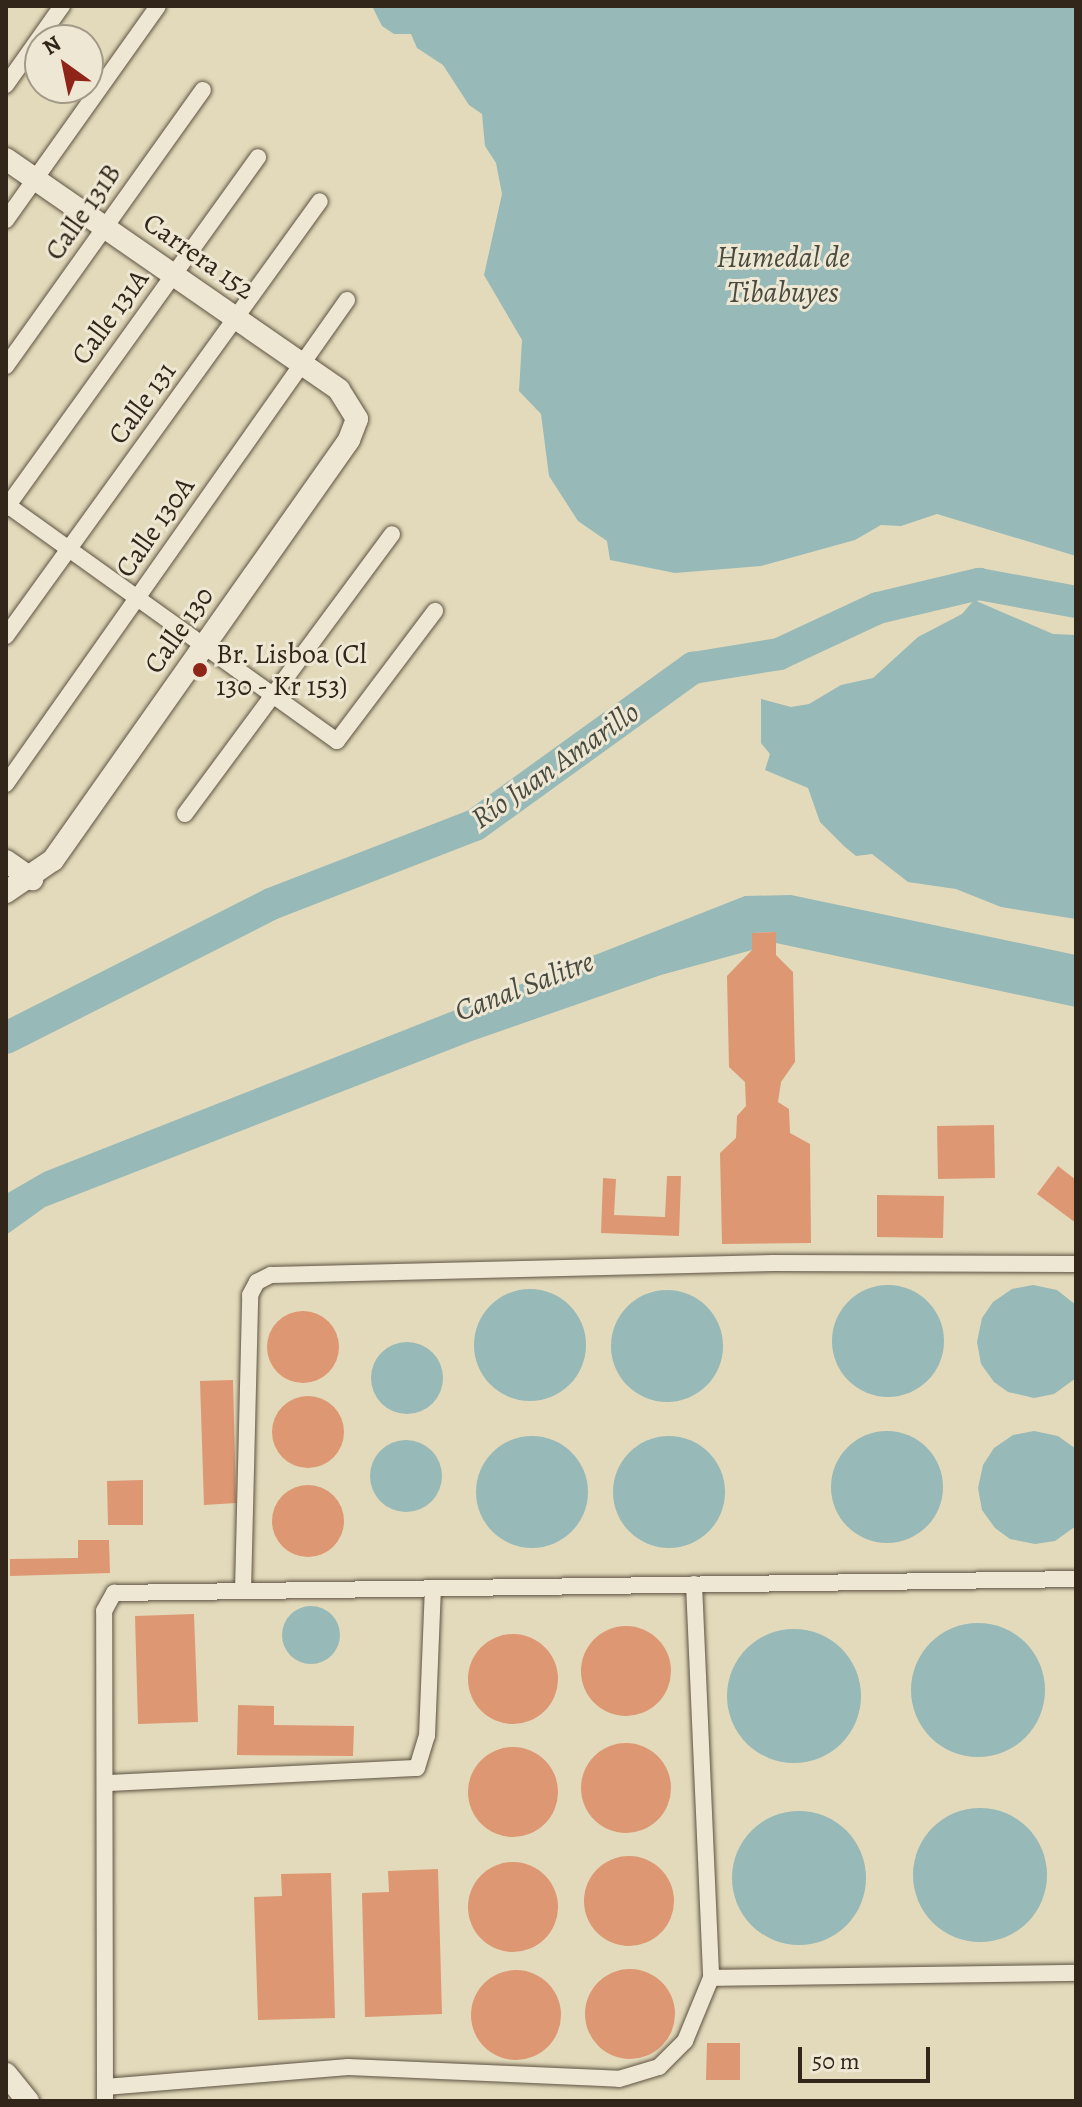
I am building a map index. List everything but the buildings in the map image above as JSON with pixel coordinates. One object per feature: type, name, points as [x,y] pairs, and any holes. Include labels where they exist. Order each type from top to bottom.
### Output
[{"type":"main road","name":"Carrera 152","points":[[6,159],[301,363],[354,407]]},
{"type":"main road","name":"Calle 130","points":[[6,892],[32,879],[53,860],[349,440],[357,419],[354,407]]},
{"type":"main road","points":[[6,861],[32,879]]},
{"type":"main road","points":[[8,2076],[28,2101]]},
{"type":"street","points":[[6,85],[62,6]]},
{"type":"street","points":[[6,220],[158,6]]},
{"type":"street","name":"Calle 131B","points":[[6,366],[203,90]]},
{"type":"street","name":"Calle 131A","points":[[7,506],[258,157]]},
{"type":"street","name":"Calle 131","points":[[6,636],[320,201]]},
{"type":"street","name":"Calle 130A","points":[[6,784],[347,300]]},
{"type":"street","points":[[7,506],[337,741],[435,611]]},
{"type":"street","points":[[185,814],[392,534]]},
{"type":"street","points":[[243,1591],[250,1295],[257,1282],[271,1275],[757,1264],[1076,1264]]},
{"type":"street","points":[[694,1584],[711,1978],[685,2041],[659,2067],[619,2079],[348,2067],[105,2094],[107,1783],[104,1611],[109,1596],[124,1591],[1076,1579]]},
{"type":"street","points":[[107,1783],[417,1768],[427,1736],[433,1588]]},
{"type":"street","points":[[711,1978],[1076,1973]]},
{"type":"water","name":"Humedal de Tibabuyes","points":[[372,6],[1076,6],[1076,556],[937,514],[901,526],[881,525],[855,540],[761,566],[675,573],[610,560],[607,541],[578,521],[549,476],[541,414],[519,391],[522,340],[484,275],[502,194],[496,163],[485,146],[482,114],[469,105],[443,65],[417,48],[411,34],[394,34],[382,26]]},
{"type":"water","points":[[974,600],[1053,634],[1076,635],[1076,919],[1001,907],[956,889],[908,882],[872,854],[856,856],[844,846],[820,822],[808,788],[765,770],[770,754],[761,743],[761,699],[791,707],[809,704],[841,685],[873,678],[918,637],[962,614]]},
{"type":"water","name":"Canal Salitre","points":[[791,895],[1076,955],[1076,1007],[776,943],[775,932],[753,933],[752,950],[661,975],[472,1041],[45,1207],[6,1235],[6,1194],[44,1172],[745,896]]},
{"type":"water","points":[[888,1285],[909,1289],[928,1301],[940,1320],[944,1341],[940,1362],[928,1381],[909,1393],[888,1397],[867,1393],[848,1381],[836,1362],[832,1341],[836,1320],[848,1301],[867,1289]]},
{"type":"water","points":[[1033,1285],[1057,1290],[1076,1305],[1076,1378],[1054,1394],[1034,1398],[1008,1392],[994,1382],[981,1364],[977,1342],[982,1318],[993,1302],[1012,1289]]},
{"type":"water","points":[[530,1289],[551,1293],[570,1305],[582,1324],[586,1345],[582,1366],[570,1385],[551,1397],[530,1401],[509,1397],[490,1385],[478,1366],[474,1345],[478,1324],[490,1305],[509,1293]]},
{"type":"water","points":[[667,1290],[688,1294],[707,1306],[719,1325],[723,1346],[719,1367],[707,1386],[688,1398],[667,1402],[646,1398],[627,1386],[615,1367],[611,1346],[615,1325],[627,1306],[646,1294]]},
{"type":"water","points":[[407,1342],[427,1348],[437,1358],[443,1378],[437,1398],[427,1408],[407,1414],[387,1408],[377,1398],[371,1378],[377,1358],[387,1348]]},
{"type":"water","points":[[887,1431],[908,1435],[927,1447],[939,1466],[943,1487],[939,1508],[927,1527],[908,1539],[887,1543],[866,1539],[847,1527],[835,1508],[831,1487],[835,1466],[847,1447],[866,1435]]},
{"type":"water","points":[[1034,1431],[1058,1436],[1076,1449],[1076,1526],[1055,1541],[1035,1544],[1010,1539],[995,1528],[982,1510],[978,1488],[983,1465],[994,1448],[1013,1435]]},
{"type":"water","points":[[532,1436],[554,1440],[572,1452],[584,1470],[588,1492],[584,1514],[572,1532],[554,1544],[532,1548],[510,1544],[492,1532],[480,1514],[476,1492],[480,1470],[492,1452],[510,1440]]},
{"type":"water","points":[[669,1436],[690,1440],[709,1452],[721,1471],[725,1492],[721,1513],[709,1532],[690,1544],[669,1548],[648,1544],[629,1532],[617,1513],[613,1492],[617,1471],[629,1452],[648,1440]]},
{"type":"water","points":[[406,1440],[426,1446],[436,1456],[442,1476],[436,1496],[426,1506],[406,1512],[386,1506],[376,1496],[370,1476],[376,1456],[386,1446]]},
{"type":"water","points":[[311,1606],[332,1614],[340,1635],[332,1656],[311,1664],[290,1656],[282,1635],[290,1614]]},
{"type":"water","points":[[978,1623],[1004,1628],[1026,1642],[1040,1664],[1045,1690],[1040,1716],[1026,1738],[1004,1752],[978,1757],[952,1752],[930,1738],[916,1716],[911,1690],[916,1664],[930,1642],[952,1628]]},
{"type":"water","points":[[794,1629],[820,1634],[842,1648],[856,1670],[861,1696],[856,1722],[842,1744],[820,1758],[794,1763],[768,1758],[746,1744],[732,1722],[727,1696],[732,1670],[746,1648],[768,1634]]},
{"type":"water","points":[[980,1808],[1006,1813],[1028,1827],[1042,1849],[1047,1875],[1042,1901],[1028,1923],[1006,1937],[980,1942],[954,1937],[932,1923],[918,1901],[913,1875],[918,1849],[932,1827],[954,1813]]},
{"type":"water","points":[[799,1811],[825,1816],[847,1830],[861,1852],[866,1878],[861,1904],[847,1926],[825,1940],[799,1945],[773,1940],[751,1926],[737,1904],[732,1878],[737,1852],[751,1830],[773,1816]]},
{"type":"waterway","name":"Río Juan Amarillo","points":[[6,1038],[271,904],[475,825],[693,668],[779,654],[878,608],[979,584],[1076,602]]},
{"type":"place","name":"Br. Lisboa (Cl 130 - Kr 153)","points":[[200,670]]}]
